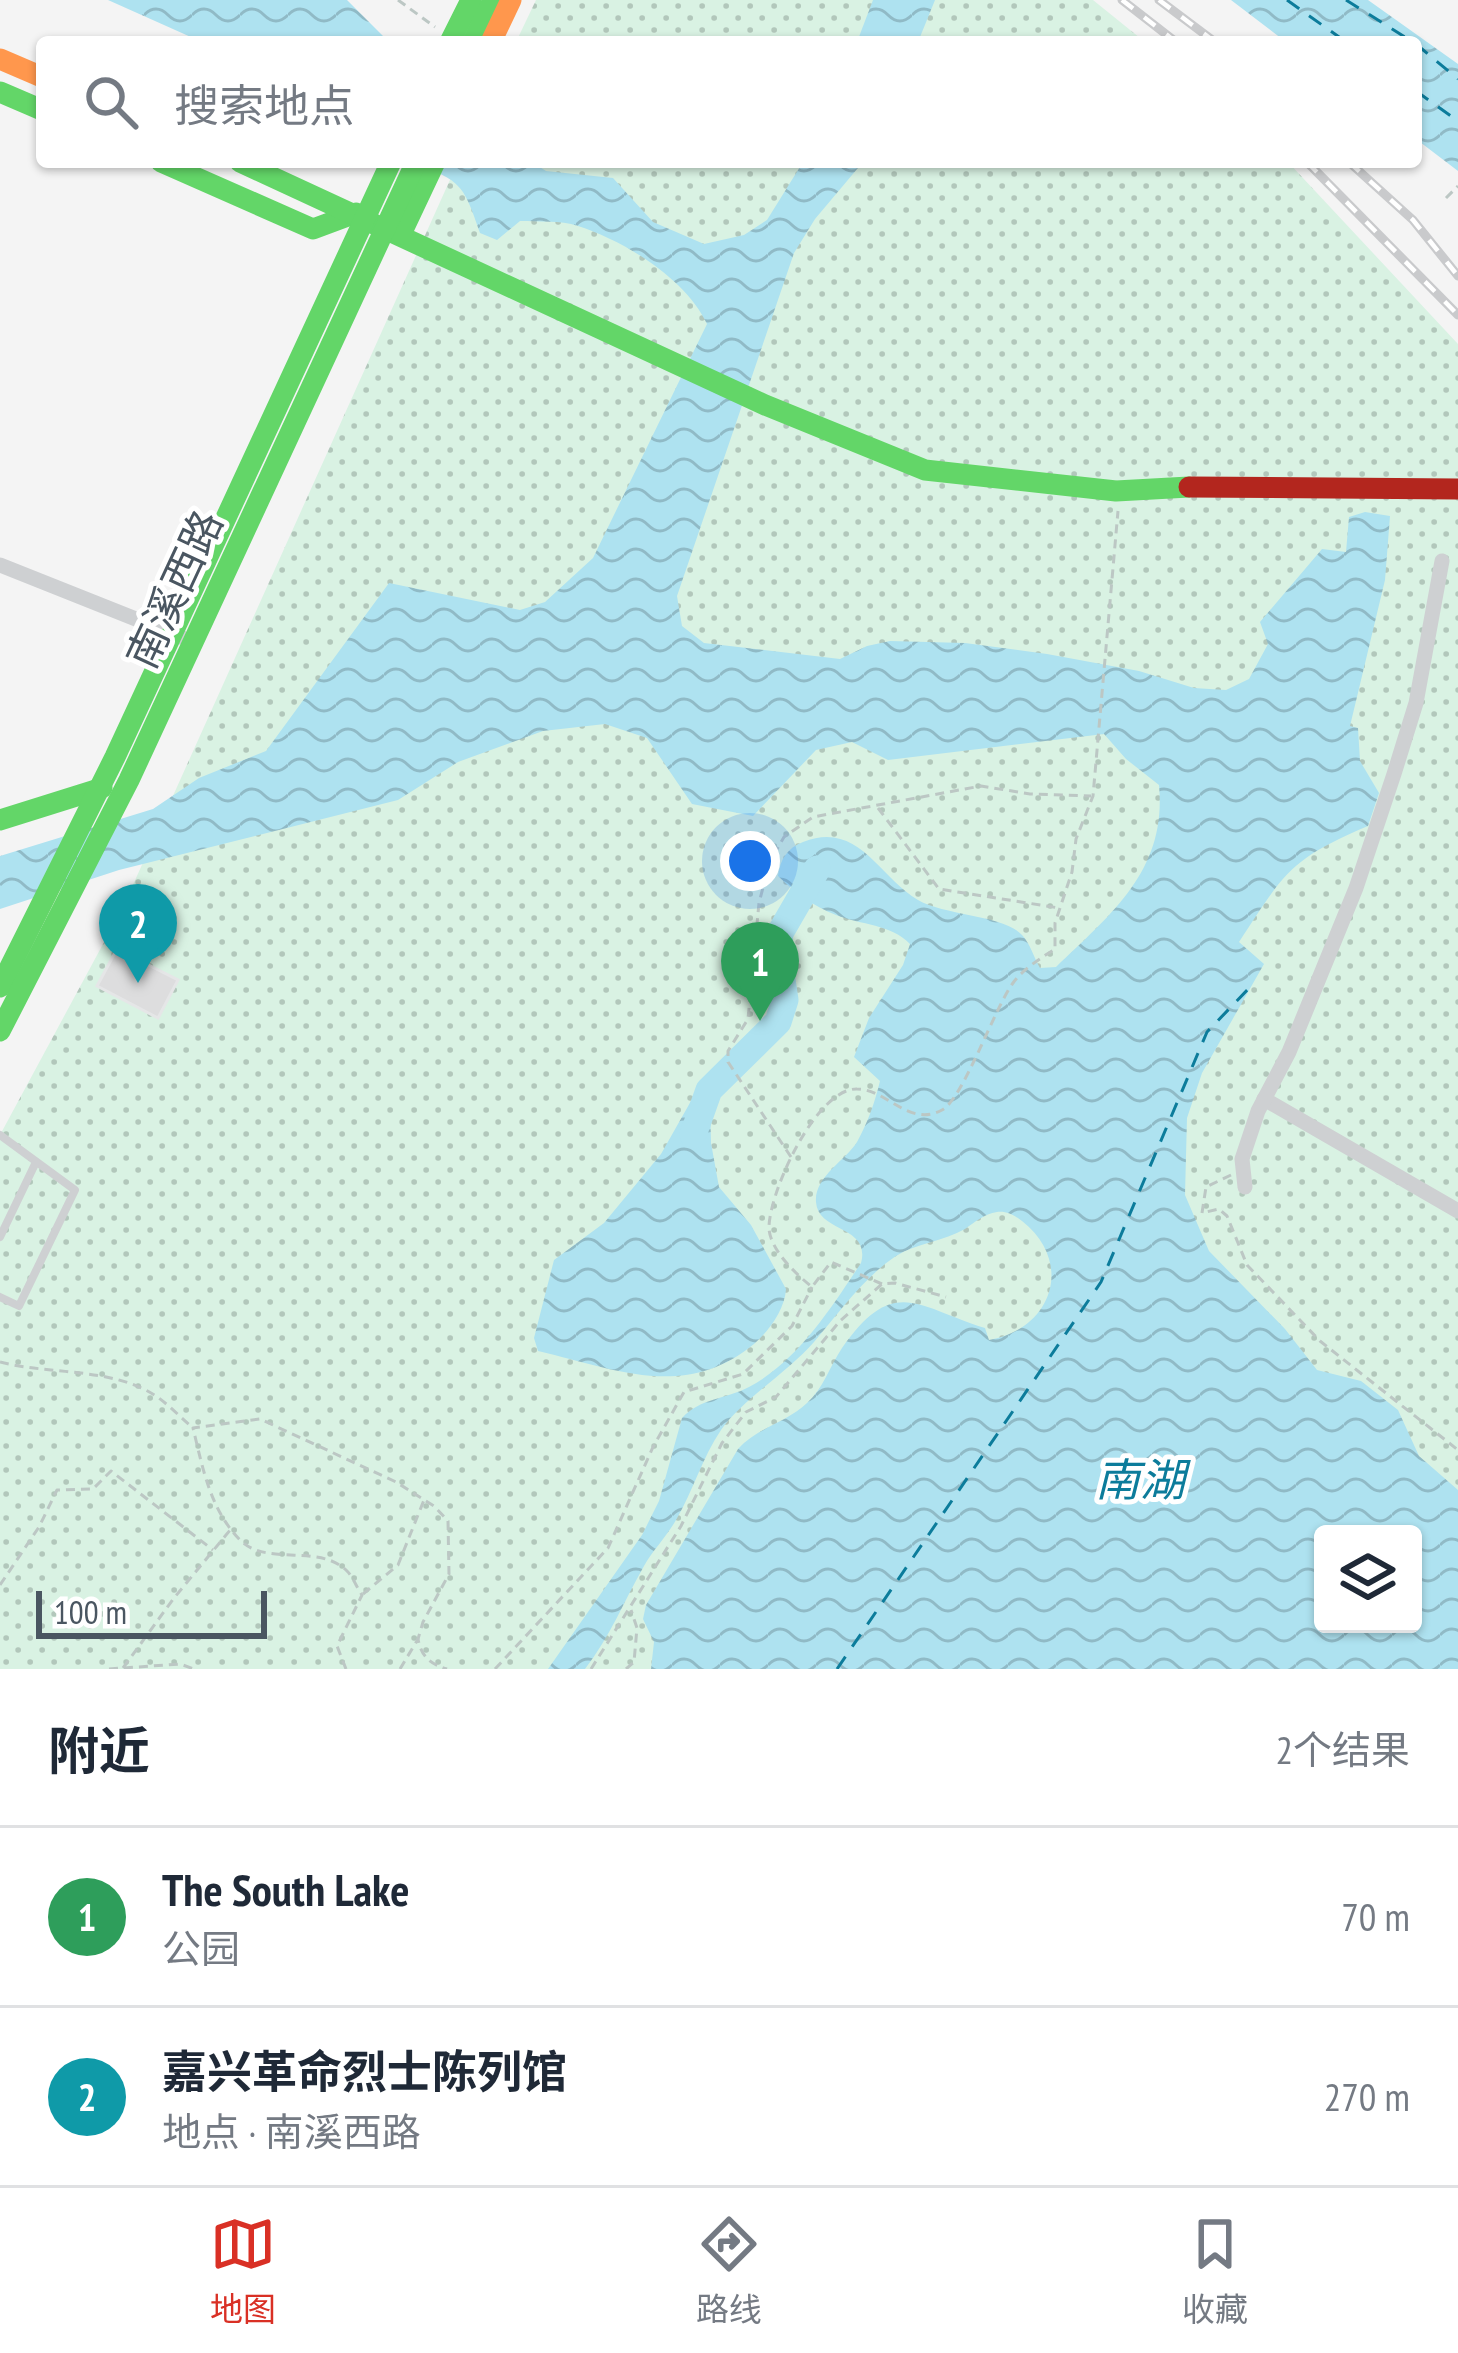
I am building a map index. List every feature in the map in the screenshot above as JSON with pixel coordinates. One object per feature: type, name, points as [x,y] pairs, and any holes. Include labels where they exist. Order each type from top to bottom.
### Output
[{"type":"main road","points":[[444,36],[455,0]]},
{"type":"main road","points":[[444,36],[471,0]]},
{"type":"main road","points":[[476,36],[493,0]]},
{"type":"main road","points":[[494,36],[511,0]]},
{"type":"main road","points":[[0,59],[36,74]]},
{"type":"main road","points":[[0,92],[36,107]]},
{"type":"main road","points":[[175,168],[313,229],[377,223]]},
{"type":"main road","points":[[253,168],[765,405],[926,470],[1120,491],[1236,485],[1458,489]]},
{"type":"main road","points":[[377,223],[398,168]]},
{"type":"main road","name":"南溪西路","points":[[0,1031],[63,908],[109,793],[377,223],[398,168]]},
{"type":"main road","name":"南溪西路","points":[[0,987],[109,793],[182,638]]},
{"type":"main road","points":[[0,820],[109,793]]},
{"type":"street","points":[[1245,1187],[1242,1159],[1356,888],[1394,774],[1416,703],[1442,561]]},
{"type":"street","points":[[0,565],[182,638]]},
{"type":"street","points":[[1264,1099],[1458,1211]]},
{"type":"lane","points":[[0,1136],[75,1190],[19,1306],[0,1297]]},
{"type":"lane","points":[[0,1237],[36,1162]]},
{"type":"path","points":[[398,0],[441,36]]},
{"type":"path","points":[[1446,197],[1457,187]]},
{"type":"path","points":[[812,1287],[778,1252],[769,1231],[777,1192],[807,1129],[842,1093],[859,1088],[923,1115],[944,1110],[957,1095],[999,1005],[1017,978],[1055,949],[1059,908],[1072,872],[1076,839],[1093,796],[1120,491]]},
{"type":"path","points":[[791,1157],[728,1062],[728,1051],[748,1019],[759,903],[770,861],[784,837],[813,818],[981,786],[1030,794],[1093,796]]},
{"type":"path","points":[[877,806],[939,890],[1059,908]]},
{"type":"path","points":[[1243,1168],[1206,1187],[1202,1213],[1220,1209],[1247,1265],[1320,1341],[1458,1450]]},
{"type":"path","points":[[495,1669],[608,1548],[653,1447],[684,1392],[743,1374],[792,1326],[831,1262],[882,1284],[895,1283],[946,1298]]},
{"type":"path","points":[[591,1669],[681,1526],[722,1443],[746,1412],[776,1397],[840,1321],[882,1284]]},
{"type":"path","points":[[0,1362],[101,1376],[154,1394],[193,1428],[209,1494],[242,1543],[263,1552],[317,1556],[346,1569],[362,1595]]},
{"type":"path","points":[[193,1428],[260,1419],[396,1482],[448,1521],[449,1574],[400,1669]]},
{"type":"path","points":[[0,1585],[39,1527],[57,1490],[93,1489],[111,1471],[213,1550]]},
{"type":"path","points":[[346,1669],[337,1646],[362,1595],[398,1565],[424,1499]]},
{"type":"path","points":[[123,1668],[232,1528]]},
{"type":"path","points":[[626,1669],[634,1662],[636,1646],[637,1628],[630,1609]]},
{"type":"path","points":[[418,1639],[421,1652],[434,1665],[447,1669]]},
{"type":"path","points":[[109,1669],[179,1664],[194,1669]]},
{"type":"green space","points":[[536,0],[1093,0],[1138,36],[519,36]]},
{"type":"green space","points":[[455,168],[1294,168],[1458,344],[1458,1669],[0,1669],[0,1135],[123,907]]},
{"type":"water","points":[[108,0],[347,0],[383,36],[189,36]]},
{"type":"water","points":[[873,0],[935,0],[920,36],[859,36]]},
{"type":"water","points":[[1231,0],[1368,0],[1419,36],[1278,36]]},
{"type":"water","points":[[1422,38],[1458,64],[1458,171],[1422,144]]},
{"type":"water","name":"南湖","points":[[426,168],[541,168],[613,178],[653,222],[704,244],[744,235],[767,220],[799,168],[858,168],[815,219],[794,253],[677,596],[682,626],[704,643],[840,659],[890,641],[965,643],[1047,654],[1139,671],[1194,688],[1226,690],[1249,679],[1268,644],[1260,622],[1322,549],[1346,552],[1349,517],[1365,512],[1390,516],[1385,580],[1350,726],[1358,728],[1360,761],[1379,793],[1368,826],[1321,848],[1291,870],[1239,942],[1264,964],[1202,1073],[1187,1118],[1185,1195],[1209,1251],[1285,1329],[1317,1370],[1361,1381],[1398,1410],[1419,1456],[1458,1490],[1458,1669],[651,1669],[654,1642],[643,1619],[646,1605],[738,1449],[813,1397],[860,1325],[877,1311],[908,1302],[985,1328],[989,1340],[1028,1323],[1041,1309],[1049,1292],[1048,1256],[1022,1221],[1001,1212],[884,1265],[803,1353],[730,1419],[714,1441],[676,1520],[585,1669],[548,1669],[642,1535],[659,1501],[682,1418],[697,1406],[749,1387],[783,1363],[812,1332],[861,1263],[858,1242],[819,1212],[817,1193],[857,1142],[871,1112],[880,1081],[854,1057],[869,1018],[903,965],[910,944],[894,932],[836,915],[805,898],[778,876],[785,855],[797,845],[822,837],[839,838],[866,854],[918,900],[1014,928],[1025,938],[1040,968],[1056,967],[1132,888],[1154,842],[1159,785],[1104,734],[888,760],[852,742],[816,750],[753,816],[692,804],[647,738],[605,724],[543,731],[458,762],[398,800],[119,870],[0,909],[0,856],[153,809],[199,778],[266,751],[389,583],[520,610],[545,602],[593,558],[707,324],[669,277],[596,233],[564,223],[520,221],[497,240],[480,233],[457,185]]},
{"type":"water","points":[[691,1101],[710,1104],[719,1187],[751,1225],[786,1289],[775,1319],[754,1344],[728,1361],[676,1376],[622,1372],[538,1351],[534,1338],[554,1260],[604,1223],[661,1154]]},
{"type":"building","points":[[117,949],[178,980],[158,1018],[97,986]]},
{"type":"waterway","points":[[693,1135],[709,1090],[778,1022],[785,1000],[780,933],[817,869]]},
{"type":"ferry route","points":[[1287,0],[1338,36]]},
{"type":"ferry route","points":[[1346,0],[1403,36]]},
{"type":"ferry route","points":[[1422,49],[1458,79]]},
{"type":"ferry route","points":[[1422,95],[1458,121]]},
{"type":"ferry route","points":[[837,1669],[1101,1282],[1207,1032],[1252,985]]},
{"type":"railway","points":[[1122,0],[1168,36]]},
{"type":"railway","points":[[1159,0],[1207,36]]},
{"type":"railway","points":[[1313,168],[1458,315]]},
{"type":"railway","points":[[1356,168],[1413,220],[1458,276]]},
{"type":"traffic: fast","points":[[453,36],[471,0]]},
{"type":"traffic: fast","points":[[476,36],[493,0]]},
{"type":"traffic: fast","points":[[0,92],[36,107]]},
{"type":"traffic: fast","points":[[175,168],[313,229],[356,213]]},
{"type":"traffic: fast","points":[[253,168],[765,405],[925,470],[1116,491],[1189,487]]},
{"type":"traffic: fast","points":[[0,987],[115,757],[388,168]]},
{"type":"traffic: fast","points":[[0,1031],[129,780],[413,168]]},
{"type":"traffic: fast","points":[[401,234],[432,168]]},
{"type":"traffic: fast","points":[[0,820],[102,788]]},
{"type":"traffic: slow","points":[[494,36],[511,0]]},
{"type":"traffic: slow","points":[[0,59],[36,74]]},
{"type":"traffic: jam","points":[[1189,487],[1458,489]]},
{"type":"place","name":"嘉兴革命烈士陈列馆","points":[[138,983]]},
{"type":"place","name":"The South Lake","points":[[760,1021]]}]
